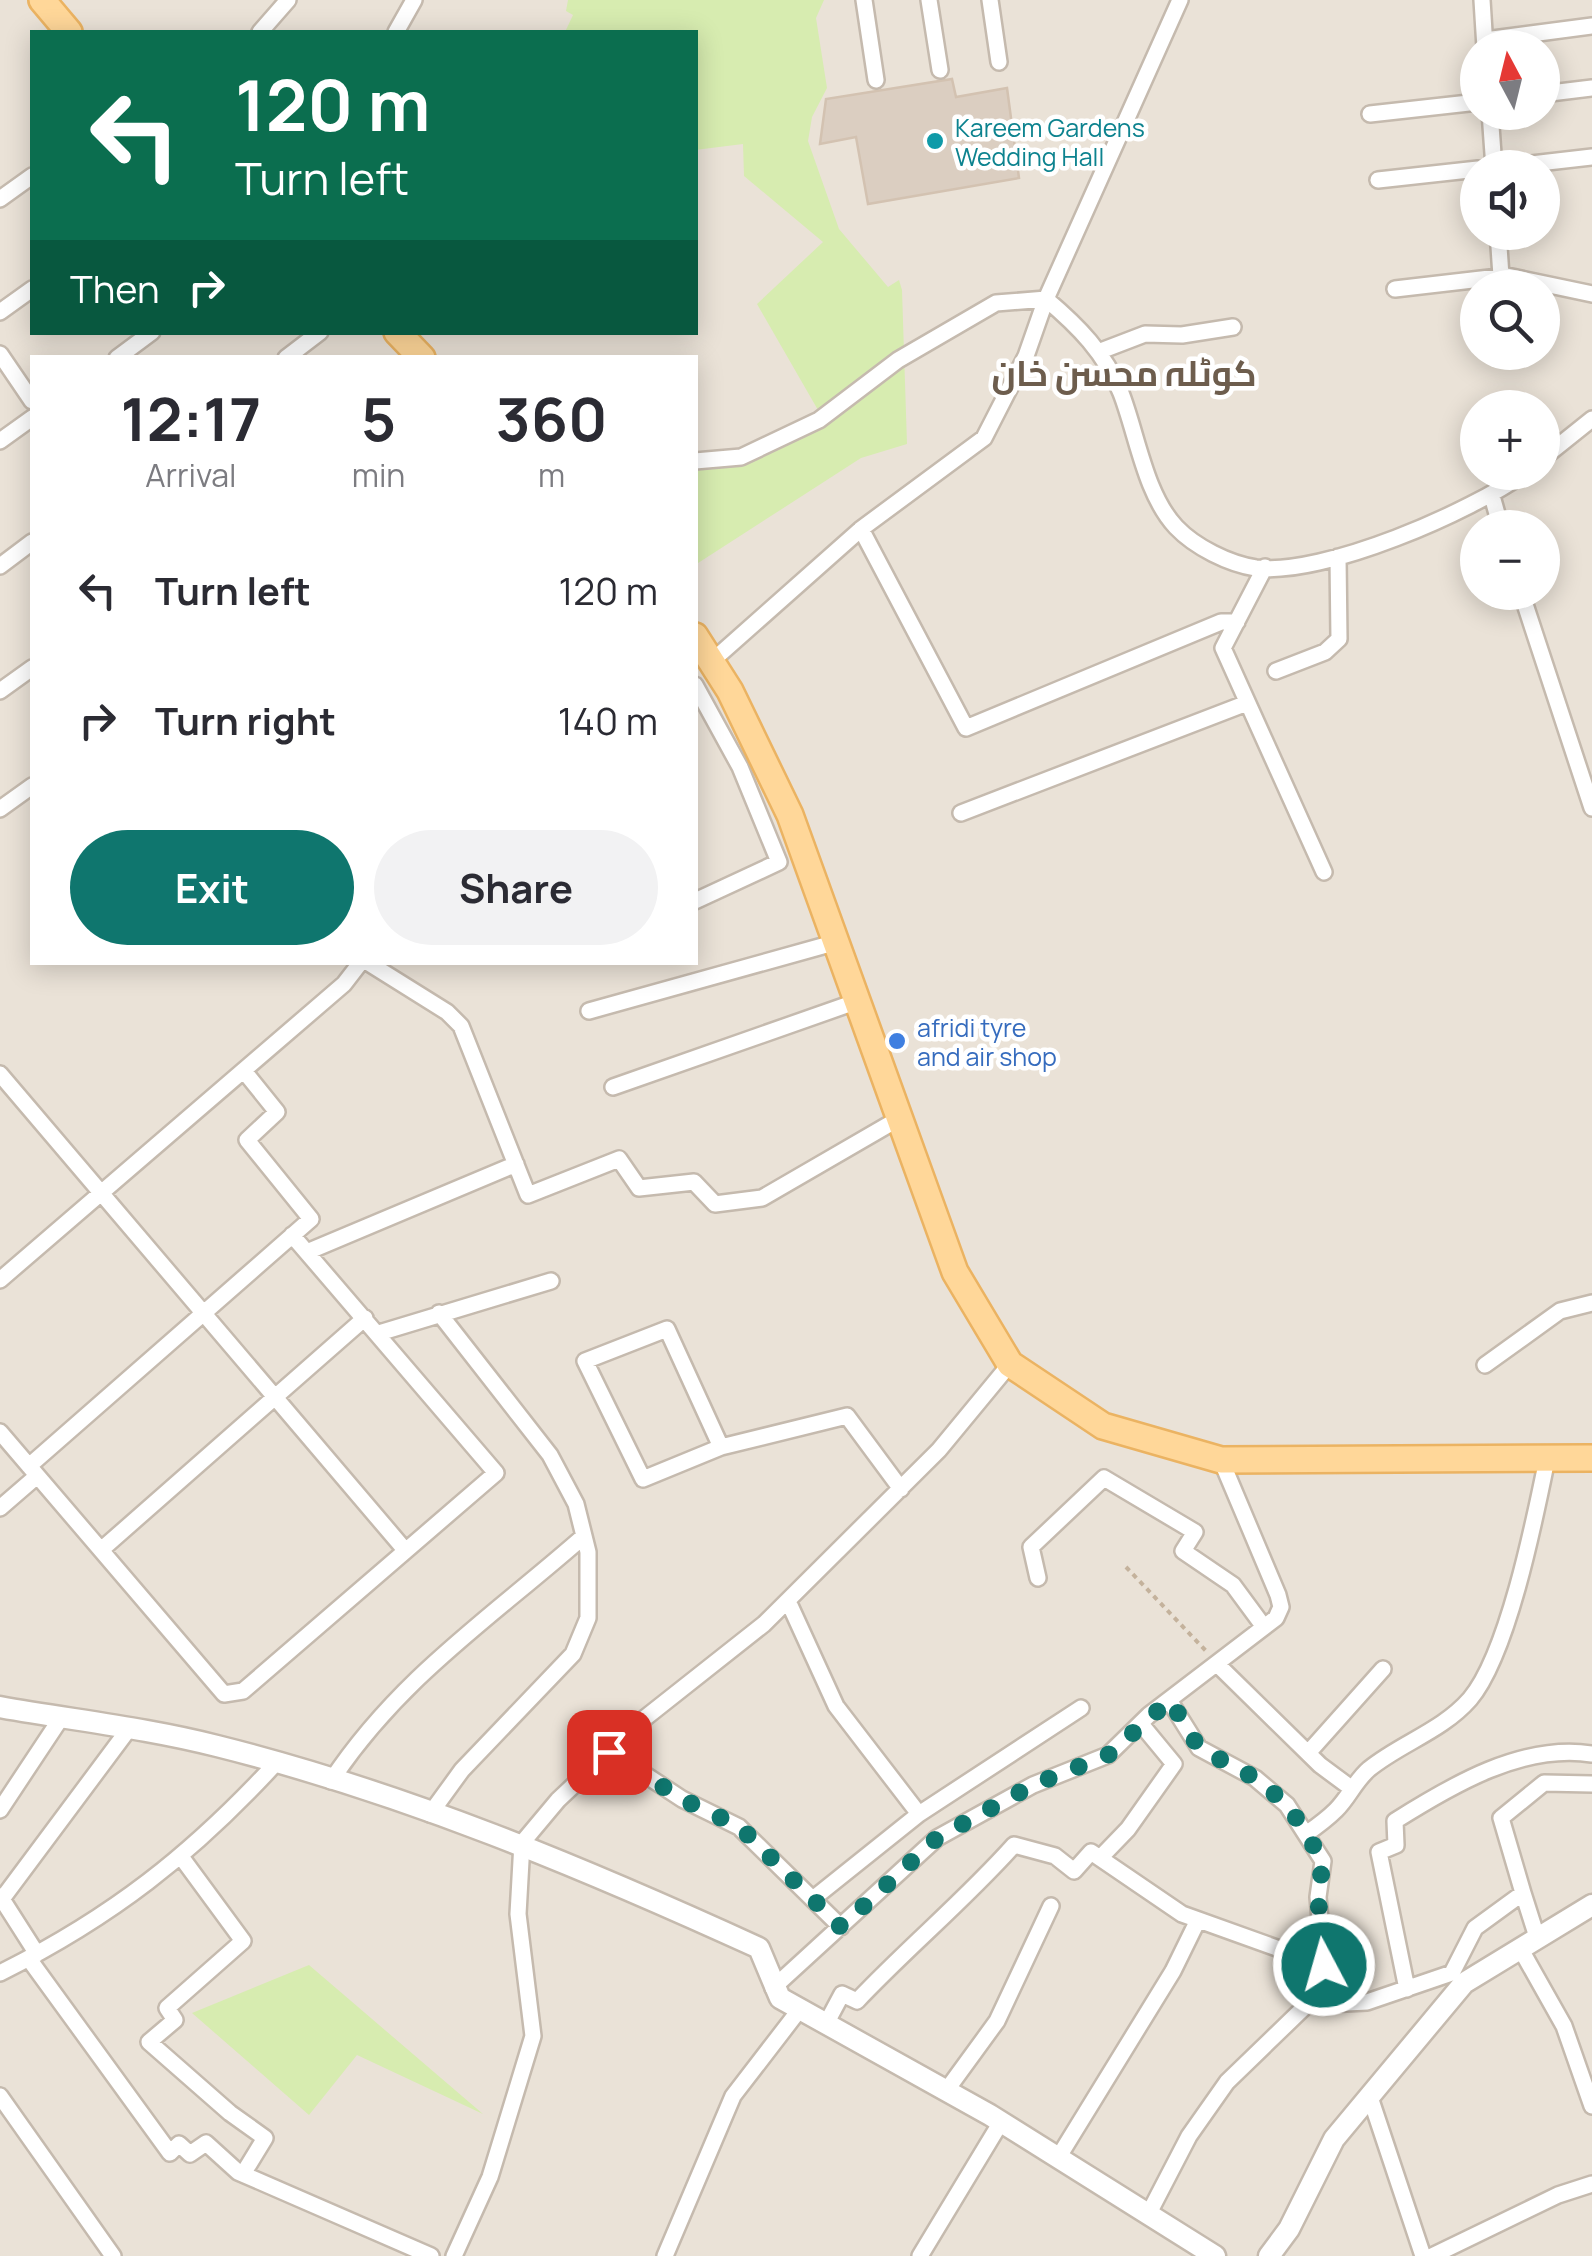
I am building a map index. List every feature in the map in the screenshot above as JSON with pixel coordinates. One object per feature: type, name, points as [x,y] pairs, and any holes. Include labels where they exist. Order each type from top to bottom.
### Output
[{"type":"main road","points":[[42,0],[67,30]]},
{"type":"main road","points":[[401,335],[419,355]]},
{"type":"main road","points":[[698,641],[790,815],[955,1272],[1010,1364],[1104,1426],[1221,1460],[1592,1458]]},
{"type":"street","points":[[262,30],[288,0]]},
{"type":"street","points":[[397,30],[414,0]]},
{"type":"street","points":[[864,0],[876,80]]},
{"type":"street","points":[[928,0],[940,70]]},
{"type":"street","points":[[990,0],[1000,62]]},
{"type":"street","points":[[711,662],[861,528],[984,438],[1026,356],[1046,299],[1180,0]]},
{"type":"street","points":[[1482,0],[1484,30]]},
{"type":"street","points":[[1560,31],[1592,26]]},
{"type":"street","points":[[1560,92],[1592,88]]},
{"type":"street","points":[[1370,114],[1460,104]]},
{"type":"street","points":[[1560,161],[1592,157]]},
{"type":"street","points":[[1378,180],[1460,172]]},
{"type":"street","points":[[0,198],[30,177]]},
{"type":"street","points":[[1394,289],[1460,281]]},
{"type":"street","points":[[1560,285],[1592,294]]},
{"type":"street","points":[[0,312],[30,290]]},
{"type":"street","points":[[698,460],[742,457],[819,420],[898,360],[996,303],[1046,299],[1086,332],[1098,352],[1119,389],[1152,483],[1175,526],[1220,558],[1266,567],[1338,558],[1500,490]]},
{"type":"street","points":[[1098,352],[1145,334],[1182,335],[1233,327]]},
{"type":"street","points":[[121,355],[148,335]]},
{"type":"street","points":[[290,355],[316,335]]},
{"type":"street","points":[[0,354],[30,398]]},
{"type":"street","points":[[0,441],[30,419]]},
{"type":"street","points":[[1560,445],[1591,421]]},
{"type":"street","points":[[1492,496],[1496,510]]},
{"type":"street","points":[[861,528],[966,728],[1221,622],[1238,622]]},
{"type":"street","points":[[0,566],[30,544]]},
{"type":"street","points":[[1276,670],[1325,652],[1339,639],[1338,558]]},
{"type":"street","points":[[1266,567],[1223,648],[1324,872]]},
{"type":"street","points":[[1527,610],[1592,808]]},
{"type":"street","points":[[0,691],[30,669]]},
{"type":"street","points":[[698,696],[740,767],[779,862],[698,900]]},
{"type":"street","points":[[960,813],[1247,703]]},
{"type":"street","points":[[0,809],[30,787]]},
{"type":"street","points":[[589,1011],[836,942]]},
{"type":"street","points":[[0,1280],[361,965]]},
{"type":"street","points":[[369,965],[447,1012],[461,1026],[528,1195],[619,1160],[639,1188],[694,1182],[715,1204],[762,1198],[900,1118]]},
{"type":"street","points":[[613,1087],[858,1001]]},
{"type":"street","points":[[0,1508],[33,1471],[311,1219],[247,1140],[277,1112],[244,1070]]},
{"type":"street","points":[[0,1074],[104,1191],[405,1550]]},
{"type":"street","points":[[307,1252],[516,1164]]},
{"type":"street","points":[[0,1432],[224,1694],[233,1696],[496,1473],[292,1236]]},
{"type":"street","points":[[379,1334],[551,1280]]},
{"type":"street","points":[[1485,1364],[1560,1311],[1592,1303]]},
{"type":"street","points":[[430,1814],[462,1770],[573,1654],[588,1618],[584,1536],[576,1504],[550,1455],[440,1313]]},
{"type":"street","points":[[101,1550],[366,1318]]},
{"type":"street","points":[[721,1447],[667,1329],[585,1361],[643,1479],[721,1447],[847,1416],[900,1488]]},
{"type":"street","points":[[454,2256],[490,2176],[533,2036],[518,1914],[522,1844],[558,1800],[609,1752],[788,1600],[939,1450],[1010,1364]]},
{"type":"street","points":[[1306,1834],[1338,1808],[1351,1788],[1392,1750],[1431,1732],[1471,1698],[1499,1641],[1523,1566],[1547,1458]]},
{"type":"street","points":[[773,1988],[937,1838],[1033,1785],[1108,1755],[1170,1700],[1264,1627],[1281,1608],[1221,1460]]},
{"type":"street","points":[[1038,1578],[1031,1547],[1104,1478],[1195,1532],[1183,1551],[1233,1585],[1264,1627]]},
{"type":"street","points":[[331,1781],[366,1729],[428,1666],[584,1536]]},
{"type":"street","points":[[788,1600],[836,1706],[919,1814]]},
{"type":"street","points":[[1217,1664],[1308,1754],[1351,1788]]},
{"type":"street","points":[[1308,1754],[1383,1669]]},
{"type":"street","points":[[1148,2216],[1188,2136],[1227,2082],[1320,1993],[1324,1965],[1318,1897],[1323,1861],[1288,1805],[1255,1778],[1199,1748],[1170,1700]]},
{"type":"street","points":[[0,1707],[215,1745],[276,1763],[522,1844],[759,1948],[766,1956],[773,1988],[800,2009],[1001,2122],[1215,2256]]},
{"type":"street","points":[[814,1898],[919,1814],[1081,1708]]},
{"type":"street","points":[[0,1810],[61,1718]]},
{"type":"street","points":[[1100,1858],[1128,1829],[1174,1764],[1141,1724]]},
{"type":"street","points":[[128,1730],[1,1897],[33,1956],[170,2153],[179,2144],[190,2154],[206,2143],[243,2174],[431,2256]]},
{"type":"street","points":[[1407,1989],[1379,1852],[1396,1845],[1394,1821],[1440,1792],[1506,1764],[1560,1749],[1592,1754]]},
{"type":"street","points":[[609,1752],[682,1799],[740,1827],[841,1927]]},
{"type":"street","points":[[0,1973],[101,1917],[182,1858],[276,1763]]},
{"type":"street","points":[[1592,1784],[1544,1783],[1501,1818],[1523,1892],[1528,1942],[1592,2106]]},
{"type":"street","points":[[826,2024],[842,1994],[858,2001],[910,1944],[976,1888],[1014,1845],[1056,1856],[1074,1871],[1091,1852],[1198,1920],[1324,1965]]},
{"type":"street","points":[[182,1858],[243,1940],[167,2008],[175,2020],[149,2042],[230,2113],[265,2138],[243,2174]]},
{"type":"street","points":[[1306,2005],[1367,2002],[1452,1973],[1475,1928],[1523,1892]]},
{"type":"street","points":[[946,2091],[997,2020],[1051,1906]]},
{"type":"street","points":[[1269,2256],[1289,2229],[1334,2139],[1464,1984],[1592,1906]]},
{"type":"street","points":[[1058,2158],[1174,1971],[1198,1920]]},
{"type":"street","points":[[665,2256],[733,2096],[800,2009]]},
{"type":"street","points":[[1369,2094],[1423,2256]]},
{"type":"street","points":[[0,2096],[113,2256]]},
{"type":"street","points":[[920,2256],[1001,2122]]},
{"type":"street","points":[[1432,2256],[1558,2195],[1592,2184]]},
{"type":"path","points":[[1126,1567],[1217,1664]]},
{"type":"shaded area","points":[[0,0],[1592,0],[1592,2256],[0,2256]]},
{"type":"green space","points":[[568,0],[824,0],[816,18],[827,88],[812,117],[808,141],[839,229],[888,287],[899,280],[902,290],[907,444],[861,458],[698,563],[698,461],[741,457],[822,417],[757,304],[823,242],[744,176],[743,144],[698,150],[698,30],[566,30],[573,15],[566,11]]},
{"type":"green space","points":[[309,1965],[483,2114],[357,2055],[309,2115],[192,2013]]},
{"type":"building","name":"Kareem Gardens Wedding Hall","points":[[952,79],[956,97],[1007,88],[1019,178],[868,204],[856,137],[820,144],[826,99]]},
{"type":"place","name":"Kareem Gardens Wedding Hall","points":[[935,141]]},
{"type":"place","name":"afridi tyre and air shop","points":[[897,1041]]},
{"type":"district","name":"کوٹلہ محسن خان","points":[[1124,373]]},
{"type":"route","points":[[609,1752],[682,1799],[740,1827],[841,1927],[937,1838],[1033,1785],[1108,1755],[1170,1700],[1199,1748],[1255,1778],[1288,1805],[1323,1861],[1318,1897],[1324,1965]]}]
